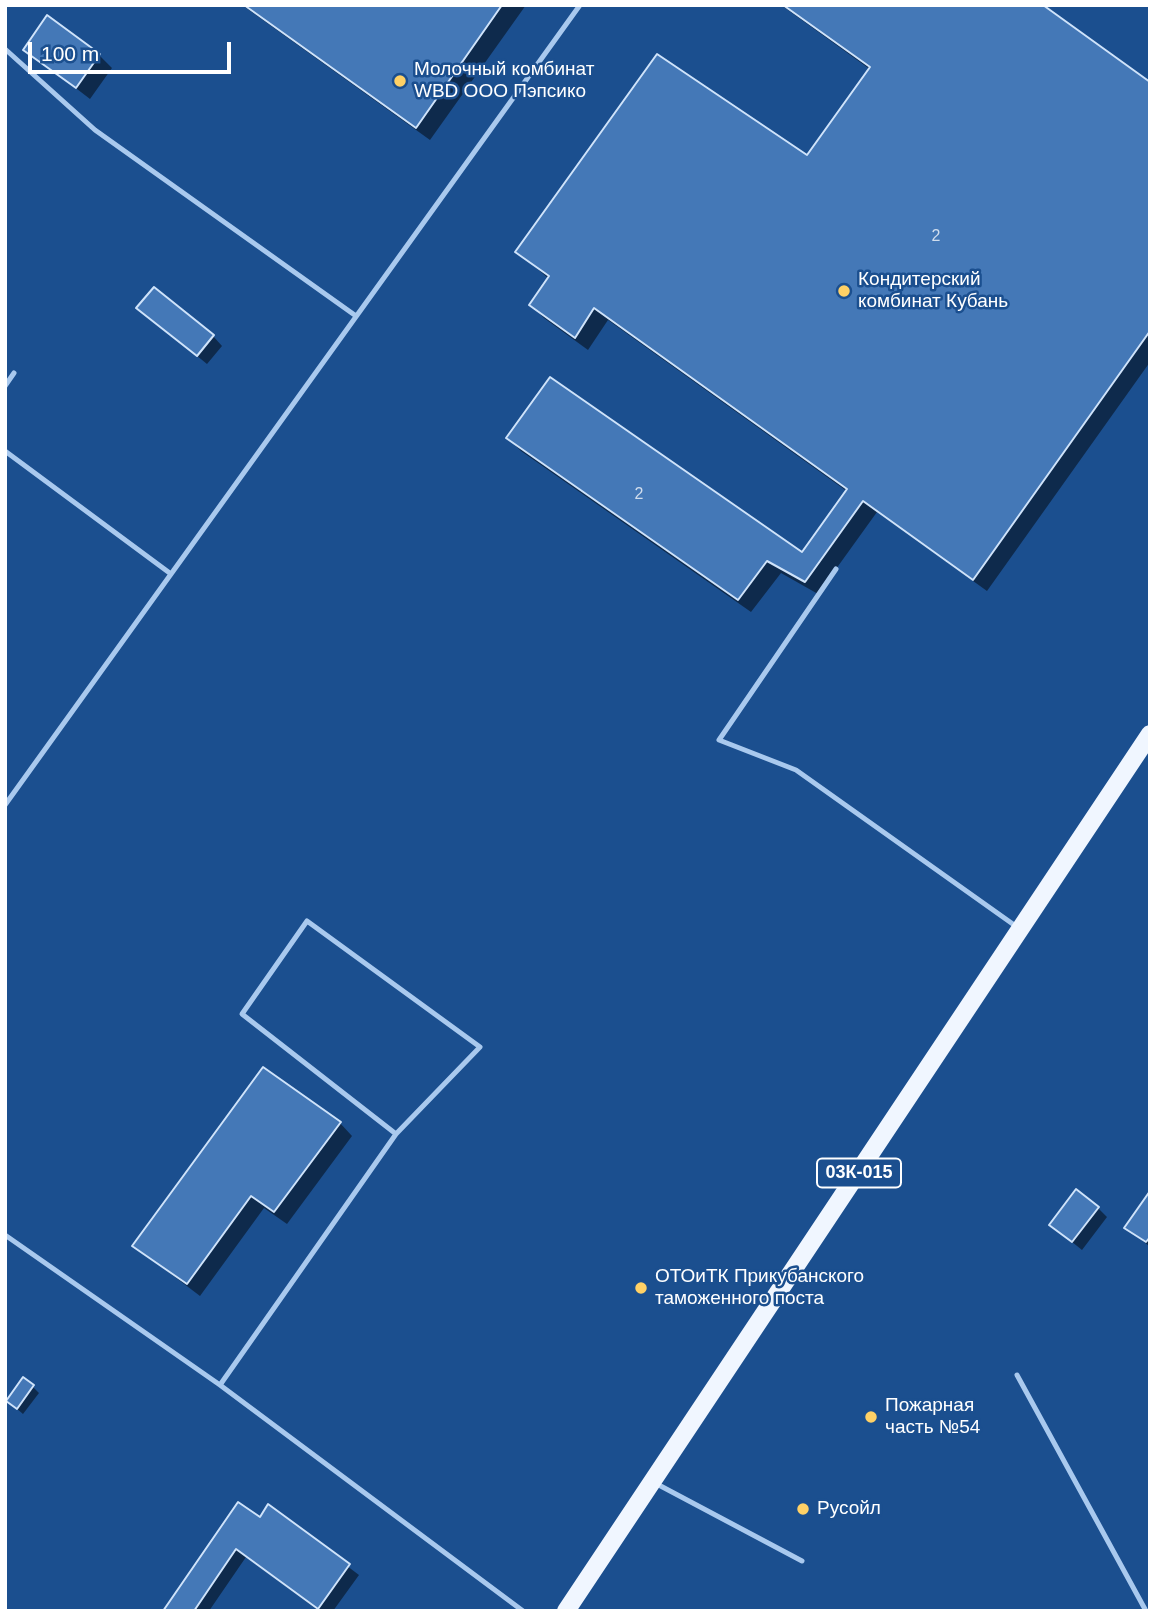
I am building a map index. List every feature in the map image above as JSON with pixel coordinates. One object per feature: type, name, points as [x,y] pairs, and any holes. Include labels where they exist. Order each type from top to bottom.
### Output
[{"type":"main road","name":"03К-015","points":[[566,1611],[1150,734]]},
{"type":"lane","points":[[5,805],[580,5]]},
{"type":"lane","points":[[5,49],[95,130],[356,316]]},
{"type":"lane","points":[[5,386],[14,373]]},
{"type":"lane","points":[[5,451],[171,574]]},
{"type":"lane","points":[[836,569],[719,740],[796,770],[1021,930]]},
{"type":"lane","points":[[220,1385],[396,1134],[480,1047],[307,922],[242,1014],[396,1134]]},
{"type":"lane","points":[[5,1235],[220,1385],[523,1611]]},
{"type":"lane","points":[[1017,1375],[1146,1611]]},
{"type":"lane","points":[[653,1481],[802,1561]]},
{"type":"building","name":"Молочный комбинат WBD ООО Пэпсико","points":[[244,5],[502,5],[416,128]]},
{"type":"building","name":"Кондитерский комбинат Кубань","points":[[783,5],[1043,5],[1150,82],[1150,331],[973,580],[863,501],[805,582],[767,561],[738,600],[506,438],[550,377],[802,552],[847,489],[594,308],[575,338],[529,305],[549,276],[515,252],[657,54],[807,155],[870,67]]},
{"type":"building","points":[[47,15],[100,54],[76,88],[23,50]]},
{"type":"building","points":[[154,287],[214,335],[197,356],[136,308]]},
{"type":"building","points":[[263,1067],[341,1122],[274,1212],[251,1196],[187,1284],[132,1246]]},
{"type":"building","points":[[1076,1189],[1099,1207],[1072,1242],[1049,1225]]},
{"type":"building","points":[[1150,1191],[1150,1237],[1146,1242],[1124,1228]]},
{"type":"building","points":[[23,1377],[34,1385],[17,1409],[6,1401]]},
{"type":"building","points":[[238,1502],[260,1517],[268,1504],[350,1564],[318,1609],[236,1549],[194,1611],[163,1611]]},
{"type":"place","name":"Молочный комбинат WBD ООО Пэпсико","points":[[400,81]]},
{"type":"place","name":"Кондитерский комбинат Кубань","points":[[844,291]]},
{"type":"place","name":"ОТОиТК Прикубанского таможенного поста","points":[[641,1288]]},
{"type":"place","name":"Пожарная часть №54","points":[[871,1417]]},
{"type":"place","name":"Русойл","points":[[803,1509]]}]
